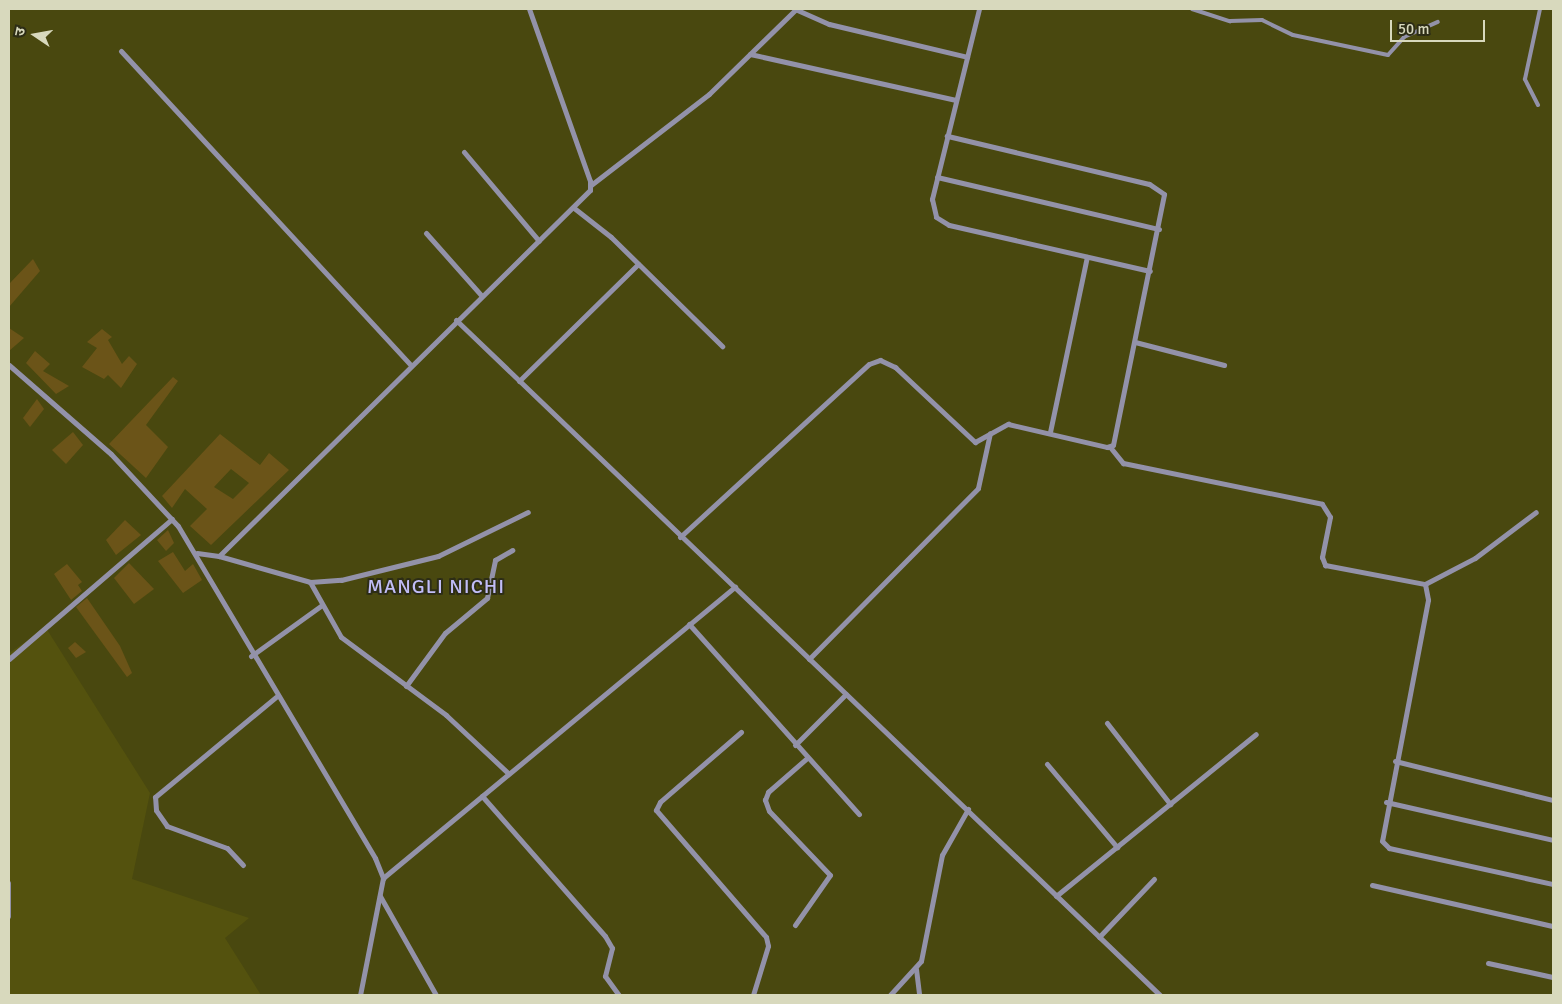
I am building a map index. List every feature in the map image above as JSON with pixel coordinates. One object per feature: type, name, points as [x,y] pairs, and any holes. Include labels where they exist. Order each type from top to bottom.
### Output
[{"type":"street","points":[[529,9],[591,185]]},
{"type":"street","points":[[219,556],[410,364],[574,208],[591,185],[709,94],[796,9],[829,24],[967,57]]},
{"type":"street","points":[[978,9],[937,177],[932,210],[942,222],[1150,271]]},
{"type":"street","points":[[121,51],[410,364]]},
{"type":"street","points":[[750,54],[956,100]]},
{"type":"street","points":[[947,136],[1157,186],[1164,194],[1159,229],[1135,342],[1110,447]]},
{"type":"street","points":[[464,152],[539,241]]},
{"type":"street","points":[[937,177],[1159,229]]},
{"type":"street","points":[[574,208],[638,264],[722,346]]},
{"type":"street","points":[[426,233],[482,296]]},
{"type":"street","points":[[1050,432],[1087,257]]},
{"type":"street","points":[[519,381],[638,264]]},
{"type":"street","points":[[456,320],[680,537],[735,586],[1160,995]]},
{"type":"street","points":[[1135,342],[1224,365]]},
{"type":"street","points":[[680,537],[874,361],[895,366],[970,440],[980,442],[990,432],[1008,424],[1110,447],[1123,463],[1322,504],[1330,517],[1322,557],[1325,565],[1425,584],[1475,558],[1536,512]]},
{"type":"street","points":[[9,366],[110,454],[172,519],[197,553],[251,656],[383,878],[360,995]]},
{"type":"street","points":[[809,658],[978,488],[990,432]]},
{"type":"street","points":[[197,553],[219,556],[310,582],[341,580],[438,556],[528,512]]},
{"type":"street","points":[[9,659],[172,519]]},
{"type":"street","points":[[406,686],[445,633],[486,598],[495,560],[512,550]]},
{"type":"street","points":[[310,582],[340,637],[457,725],[508,773]]},
{"type":"street","points":[[1425,584],[1428,600],[1386,802],[1381,835],[1389,848],[1553,884]]},
{"type":"street","points":[[383,878],[735,586]]},
{"type":"street","points":[[251,656],[322,605]]},
{"type":"street","points":[[689,624],[795,746],[859,814]]},
{"type":"street","points":[[795,746],[846,694]]},
{"type":"street","points":[[242,865],[227,848],[167,826],[156,810],[155,797],[276,697]]},
{"type":"street","points":[[1108,723],[1170,804]]},
{"type":"street","points":[[741,732],[660,802],[656,810],[766,937],[768,946],[753,995]]},
{"type":"street","points":[[1056,896],[1256,734]]},
{"type":"street","points":[[795,925],[830,875],[769,812],[765,800],[807,758]]},
{"type":"street","points":[[1395,761],[1553,800]]},
{"type":"street","points":[[1048,764],[1117,847]]},
{"type":"street","points":[[482,796],[605,936],[612,948],[606,976],[619,995]]},
{"type":"street","points":[[1386,802],[1553,840]]},
{"type":"street","points":[[890,995],[916,969],[924,953],[942,854],[968,809]]},
{"type":"street","points":[[1099,937],[1154,880]]},
{"type":"street","points":[[1372,885],[1553,926]]},
{"type":"street","points":[[380,896],[436,995]]},
{"type":"street","points":[[1488,963],[1553,977]]},
{"type":"street","points":[[916,969],[919,995]]},
{"type":"lane","points":[[1192,9],[1230,21],[1262,20],[1293,35],[1388,55],[1404,37],[1438,22]]},
{"type":"lane","points":[[1538,105],[1525,80],[1540,9]]},
{"type":"lane","points":[[9,883],[9,917]]},
{"type":"shaded area","points":[[46,628],[150,793],[132,879],[249,918],[225,938],[261,995],[9,995],[9,653]]},
{"type":"building","points":[[33,259],[40,271],[9,307],[9,284]]},
{"type":"building","points":[[9,328],[24,338],[9,351]]},
{"type":"building","points":[[102,329],[112,337],[108,340],[122,364],[129,356],[137,364],[121,388],[108,375],[104,379],[82,367],[97,348],[87,342]]},
{"type":"building","points":[[35,351],[50,364],[43,371],[69,386],[56,394],[26,363]]},
{"type":"building","points":[[173,377],[178,381],[146,425],[168,447],[146,478],[109,444]]},
{"type":"building","points":[[37,399],[44,409],[30,427],[23,418]]},
{"type":"building","points":[[73,432],[83,445],[66,464],[52,450]]},
{"type":"building","points":[[220,434],[260,465],[269,453],[289,470],[211,545],[190,526],[207,509],[185,489],[172,508],[162,496]],"holes":[[[231,469],[249,483],[233,499],[214,487]]]},
{"type":"building","points":[[125,520],[141,535],[116,555],[106,540]]},
{"type":"building","points":[[168,530],[174,543],[166,551],[157,540]]},
{"type":"building","points":[[173,552],[185,571],[193,564],[202,580],[183,593],[158,561]]},
{"type":"building","points":[[129,563],[154,589],[134,604],[114,578]]},
{"type":"building","points":[[67,564],[82,582],[78,585],[82,591],[71,600],[54,574]]},
{"type":"building","points":[[87,598],[120,646],[132,673],[127,677],[76,607]]},
{"type":"building","points":[[75,642],[86,652],[76,658],[68,648]]},
{"type":"district","name":"MANGLI NICHI","points":[[436,586]]}]
